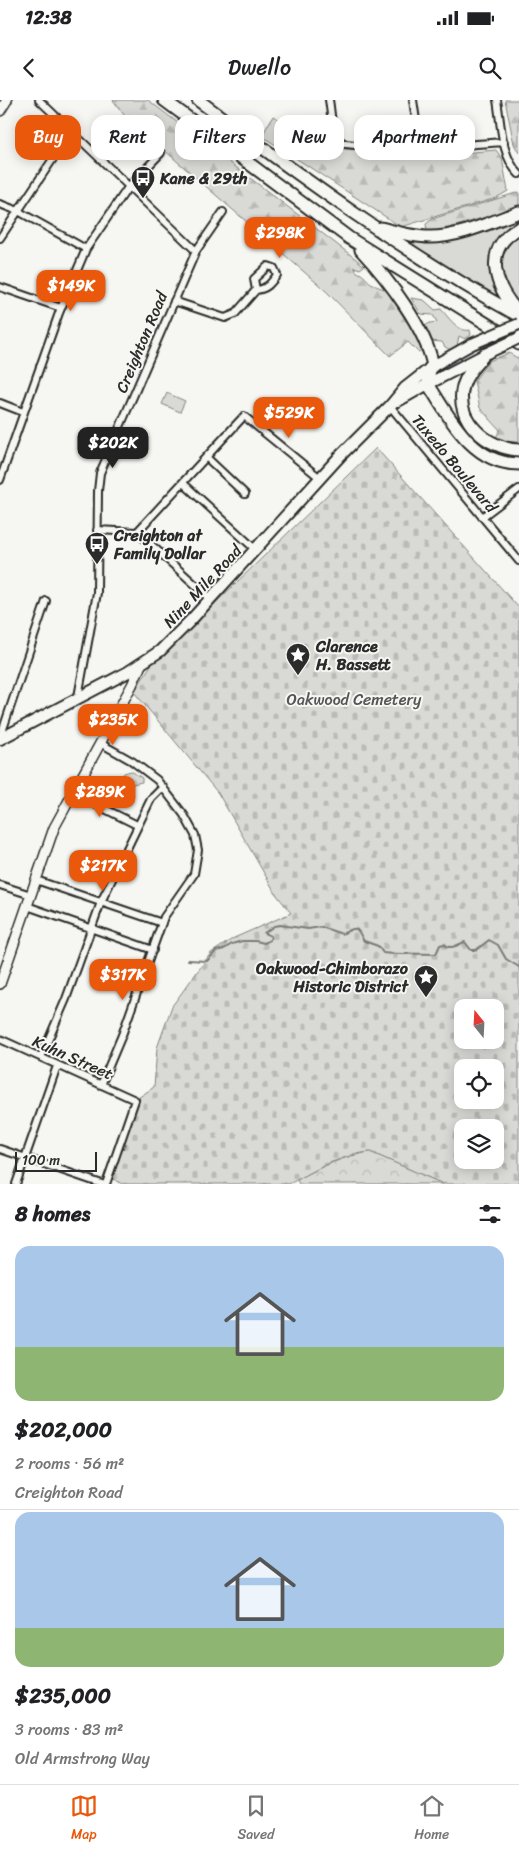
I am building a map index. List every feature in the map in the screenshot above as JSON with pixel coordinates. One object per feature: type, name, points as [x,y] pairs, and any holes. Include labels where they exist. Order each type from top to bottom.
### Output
[{"type":"highway","points":[[164,100],[349,238],[519,344]]},
{"type":"highway","points":[[198,100],[290,168],[406,249],[462,284],[519,315]]},
{"type":"highway","points":[[374,226],[418,236],[438,237],[519,212]]},
{"type":"highway","points":[[519,228],[503,242],[496,257],[495,268],[500,288],[519,315]]},
{"type":"highway","points":[[349,238],[380,270],[406,307],[431,353],[428,384],[461,434],[475,449],[496,460],[519,464]]},
{"type":"highway","points":[[485,354],[469,373],[463,387],[462,403],[465,414],[474,429],[484,438],[502,448],[519,450]]},
{"type":"main road","name":"Nine Mile Road","points":[[0,739],[141,665],[170,641],[211,599],[320,478],[390,406],[404,388],[431,367],[472,344],[519,324]]},
{"type":"main road","name":"Nine Mile Road","points":[[390,406],[428,384],[519,338]]},
{"type":"street","points":[[0,110],[7,100]]},
{"type":"street","points":[[39,100],[54,115]]},
{"type":"street","points":[[329,100],[334,133],[337,138],[346,144],[354,145]]},
{"type":"street","points":[[412,100],[414,115]]},
{"type":"street","points":[[497,100],[504,142],[510,161],[519,174]]},
{"type":"street","points":[[81,141],[196,252]]},
{"type":"street","points":[[475,144],[504,142]]},
{"type":"street","points":[[0,238],[52,160]]},
{"type":"street","points":[[0,480],[60,308],[86,249],[129,186],[154,160]]},
{"type":"street","points":[[0,204],[18,211],[86,249]]},
{"type":"street","name":"Creighton Road","points":[[78,697],[97,593],[97,530],[100,473],[196,252],[223,212]]},
{"type":"street","points":[[0,287],[60,308]]},
{"type":"street","points":[[174,301],[226,318],[234,314],[256,290]]},
{"type":"street","points":[[0,403],[23,412]]},
{"type":"street","name":"Tuxedo Boulevard","points":[[390,406],[519,560]]},
{"type":"street","points":[[137,532],[244,416],[320,478]]},
{"type":"street","points":[[204,460],[245,494]]},
{"type":"street","points":[[183,483],[256,550]]},
{"type":"street","points":[[482,517],[519,489]]},
{"type":"street","points":[[97,530],[137,532],[211,599]]},
{"type":"street","points":[[0,739],[46,601]]},
{"type":"street","points":[[0,984],[54,828],[141,665]]},
{"type":"street","points":[[100,743],[138,765],[163,787],[179,807],[193,830],[198,856],[196,870],[192,879],[166,914],[122,1035],[101,1085]]},
{"type":"street","points":[[40,1058],[66,998],[101,902],[151,799],[163,787]]},
{"type":"street","points":[[72,793],[138,825]]},
{"type":"street","points":[[36,880],[162,924]]},
{"type":"street","points":[[0,885],[31,895]]},
{"type":"street","points":[[27,906],[153,950]]},
{"type":"street","name":"Kuhn Street","points":[[0,1039],[135,1100],[106,1184]]},
{"type":"street","points":[[16,1184],[57,1066]]},
{"type":"street","points":[[0,1148],[102,1184]]},
{"type":"green space","points":[[113,100],[148,100],[175,121],[175,159],[165,151],[165,115],[124,115]]},
{"type":"green space","points":[[505,100],[519,100],[519,153],[514,144]]},
{"type":"green space","points":[[274,117],[274,144],[264,137],[264,132]]},
{"type":"green space","points":[[344,149],[354,149],[354,160],[475,160],[475,152],[496,150],[502,158],[508,191],[496,198],[401,227],[299,160],[344,160]]},
{"type":"green space","points":[[176,160],[226,160],[364,266],[360,269],[354,267],[357,272],[389,294],[425,349],[418,352],[408,342],[390,356],[326,291]]},
{"type":"green space","points":[[519,192],[519,207],[442,230],[427,231],[426,224],[432,219]]},
{"type":"green space","points":[[519,216],[519,223],[503,234],[497,241],[491,257],[491,274],[500,299],[408,242],[413,239]]},
{"type":"green space","points":[[519,233],[519,304],[499,276],[503,252],[509,242]]},
{"type":"green space","points":[[411,298],[424,300],[435,310],[441,309],[458,327],[470,330],[471,335],[465,339],[459,336],[457,346],[451,350],[445,347],[442,342],[430,341],[423,327],[437,322],[433,315],[421,314]]},
{"type":"green space","points":[[509,353],[519,359],[519,441],[516,443],[495,439],[500,430],[480,408],[474,381],[489,361]]},
{"type":"green space","points":[[167,393],[185,401],[180,412],[162,404]]},
{"type":"green space","name":"Oakwood Cemetery","points":[[376,448],[519,608],[519,1184],[443,1184],[370,1152],[355,1154],[329,1163],[289,1184],[122,1184],[113,1179],[135,1100],[154,1087],[157,1048],[172,1006],[211,953],[234,938],[291,913],[276,894],[218,793],[134,692],[151,665]]},
{"type":"green space","points":[[131,771],[142,778],[142,782],[123,786],[120,780],[124,773]]},
{"type":"green space","points":[[370,1152],[443,1184],[299,1184],[297,1180],[332,1163]]},
{"type":"waterway","points":[[188,960],[207,961],[216,951],[242,941],[264,943],[270,940],[271,936],[264,933],[274,926],[280,925],[308,929],[321,927],[342,934],[351,929],[356,929],[364,941],[378,946],[383,953],[389,954],[436,954],[440,945],[444,944],[451,947],[465,942],[471,950],[476,950],[489,940],[498,945],[506,959],[519,967]]},
{"type":"place","name":"Kane & 29th","points":[[143,199]]},
{"type":"place","name":"Creighton at Family Dollar","points":[[97,565]]},
{"type":"place","name":"Clarence H. Bassett","points":[[298,676]]},
{"type":"place","name":"Oakwood-Chimborazo Historic District","points":[[426,998]]}]
